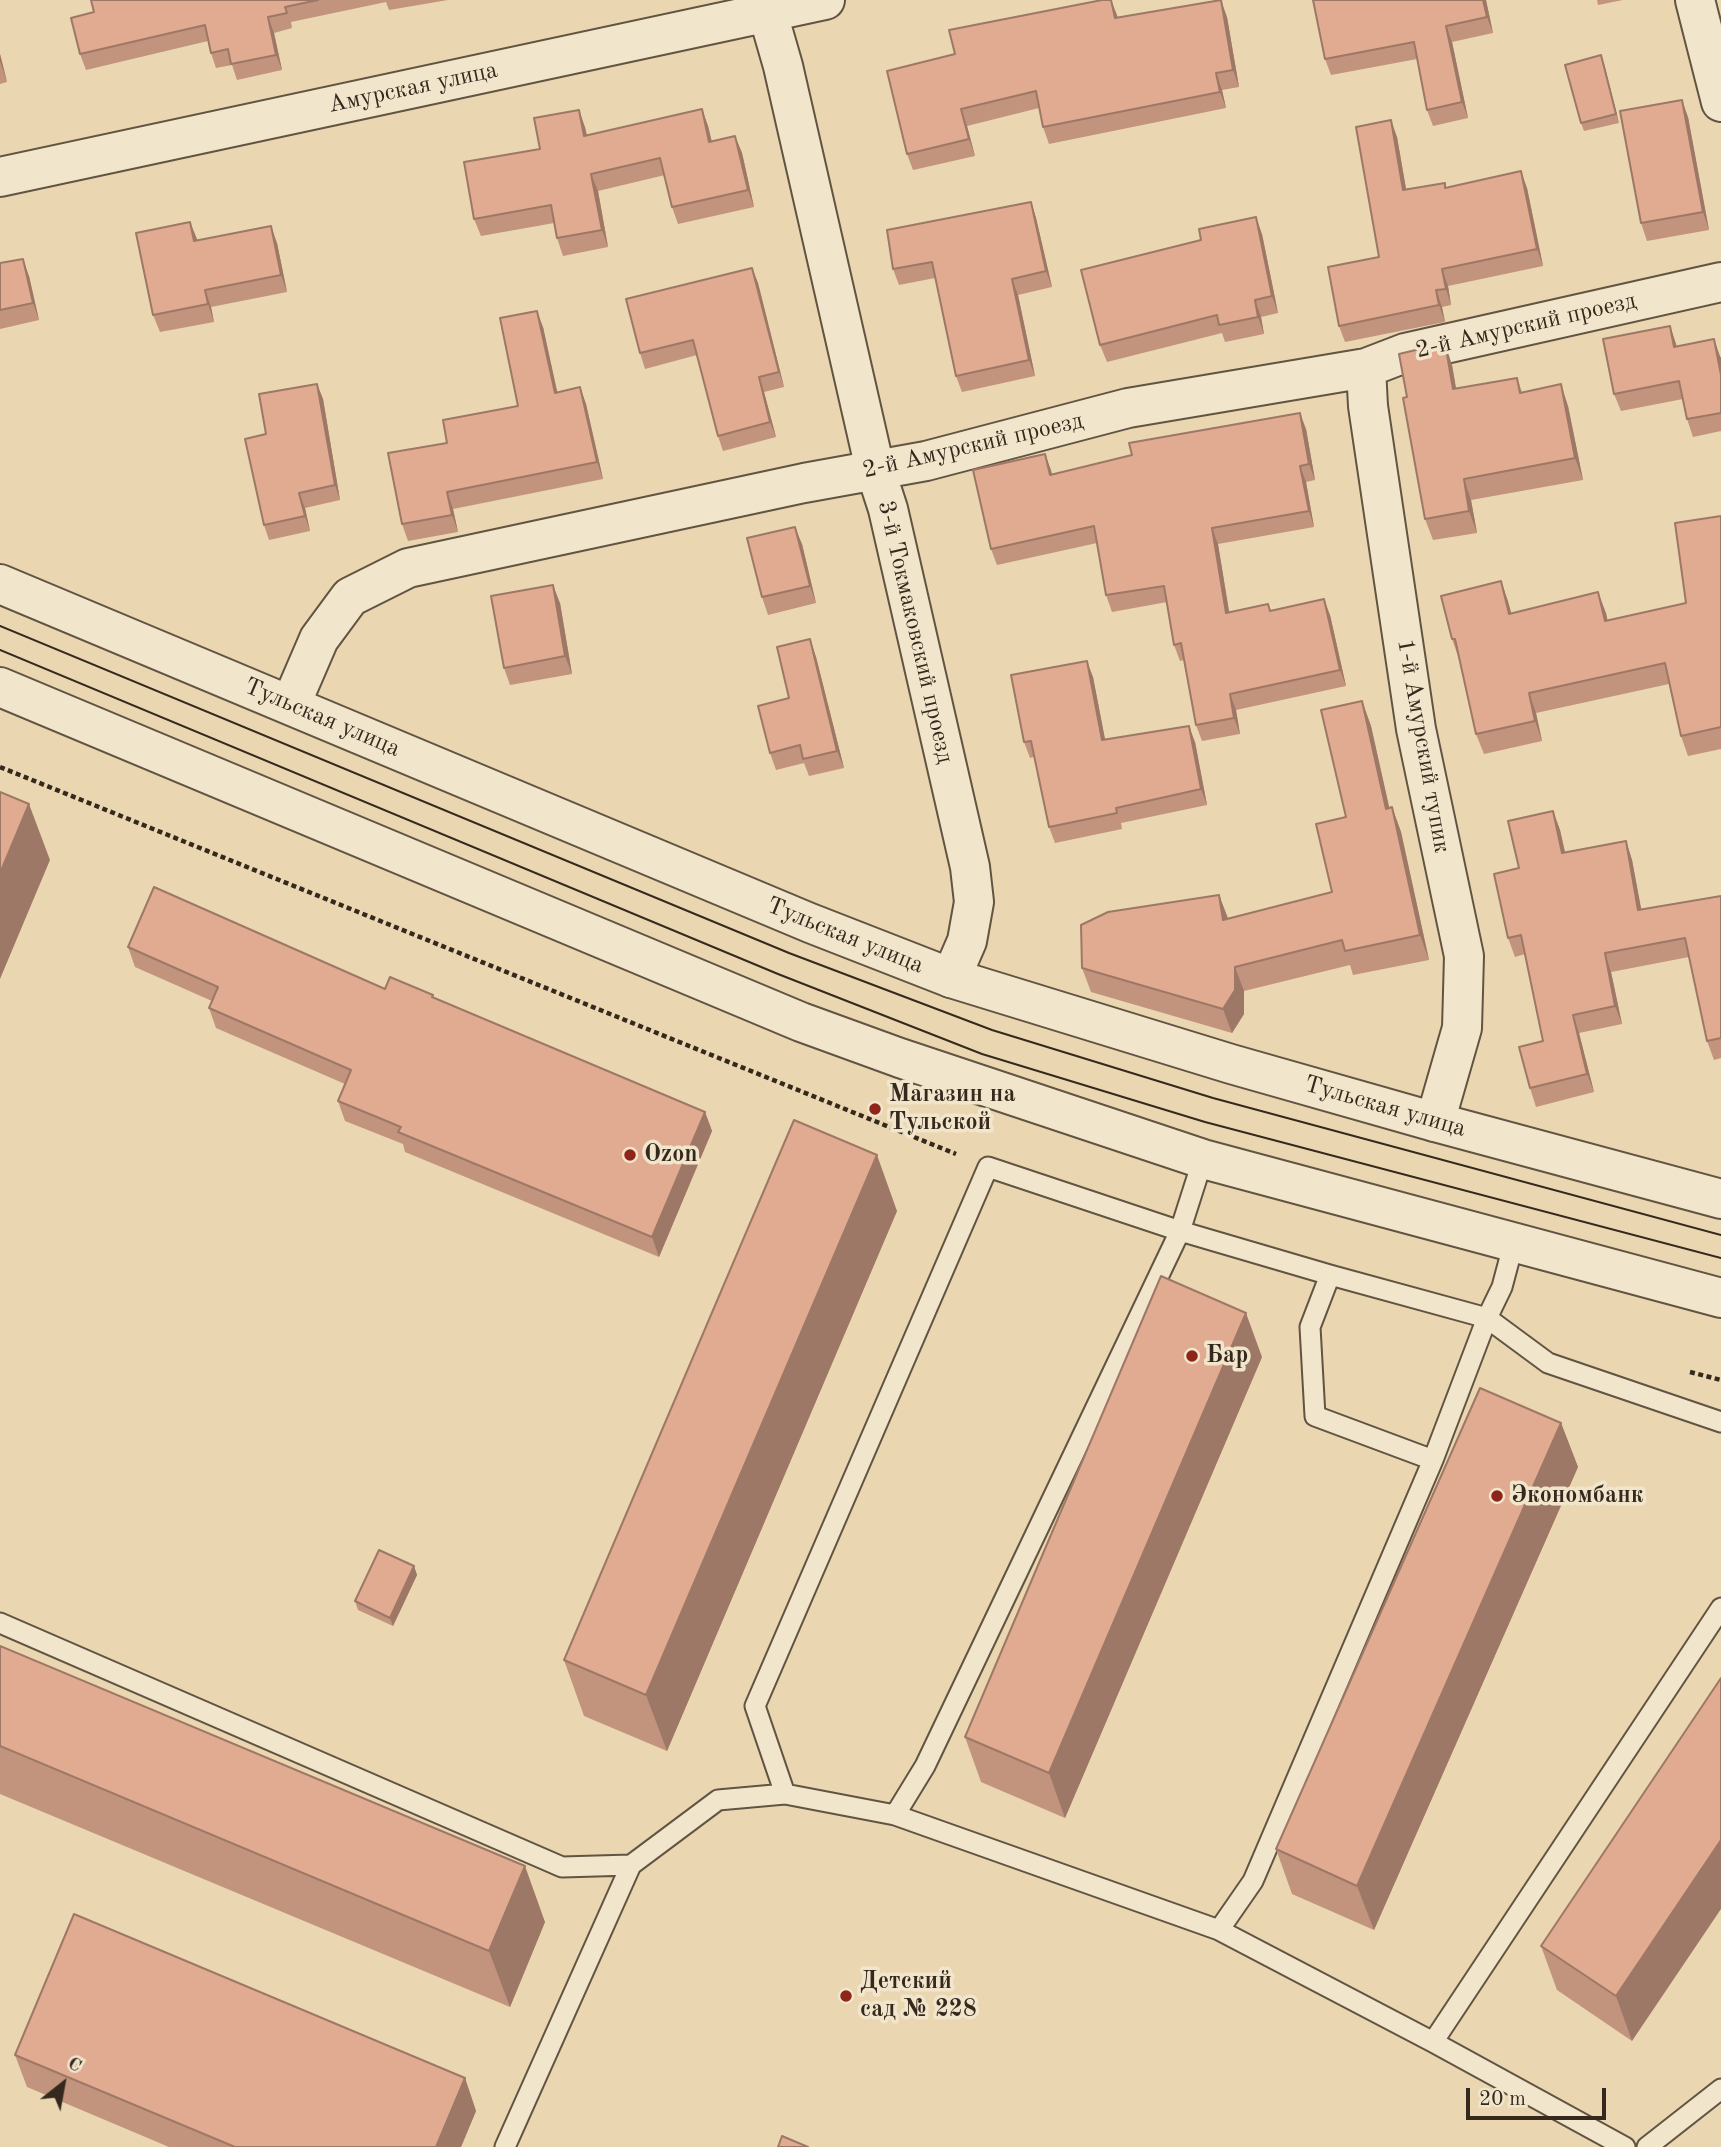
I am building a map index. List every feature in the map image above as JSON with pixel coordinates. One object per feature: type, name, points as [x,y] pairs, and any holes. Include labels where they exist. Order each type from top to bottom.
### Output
[{"type":"street","name":"Амурская улица","points":[[0,177],[765,7],[825,0]]},
{"type":"street","points":[[1695,0],[1721,102]]},
{"type":"street","name":"3-й Токмаковский проезд","points":[[765,7],[783,66],[970,867],[974,902],[967,941],[951,978]]},
{"type":"street","name":"2-й Амурский проезд","points":[[291,704],[319,639],[350,597],[408,568],[875,469],[926,461],[1128,408],[1366,368],[1405,353],[1721,282]]},
{"type":"street","name":"1-й Амурский тупик","points":[[1366,368],[1368,405],[1416,729],[1464,956],[1462,1028],[1435,1122]]},
{"type":"street","name":"Тульская улица","points":[[0,584],[810,923],[951,978],[1231,1064],[1721,1199]]},
{"type":"street","points":[[0,687],[802,1022],[913,1063],[1203,1159],[1721,1298]]},
{"type":"lane","points":[[895,1815],[925,1766],[1180,1231],[1203,1159]]},
{"type":"lane","points":[[785,1794],[755,1706],[988,1167],[1180,1231],[1487,1318],[1548,1363],[1721,1422]]},
{"type":"lane","points":[[1219,1930],[1253,1881],[1433,1460],[1487,1318],[1502,1287],[1514,1242]]},
{"type":"lane","points":[[1330,1275],[1310,1327],[1315,1416],[1433,1460]]},
{"type":"lane","points":[[1433,2042],[1721,1608]]},
{"type":"lane","points":[[0,1623],[562,1867],[631,1865]]},
{"type":"lane","points":[[505,2147],[631,1865],[718,1800],[785,1794],[895,1815],[1219,1930],[1625,2147]]},
{"type":"lane","points":[[1647,2147],[1721,2089]]},
{"type":"path","points":[[0,767],[988,1167]]},
{"type":"building","points":[[91,0],[318,0],[285,7],[287,13],[268,17],[276,55],[231,64],[228,49],[211,53],[205,25],[80,54],[71,18],[94,12]]},
{"type":"building","points":[[1111,0],[1115,18],[1221,0],[1233,70],[1216,73],[1220,92],[1043,127],[1036,91],[961,109],[969,139],[907,154],[887,71],[955,54],[949,30]]},
{"type":"building","points":[[1313,0],[1483,0],[1487,17],[1446,26],[1462,102],[1427,110],[1414,42],[1325,59]]},
{"type":"building","points":[[1601,55],[1616,114],[1581,123],[1565,65]]},
{"type":"building","points":[[1682,100],[1703,212],[1641,223],[1620,111]]},
{"type":"building","points":[[702,109],[709,142],[735,136],[748,190],[672,207],[660,158],[591,174],[602,230],[557,238],[551,205],[474,219],[464,162],[540,149],[534,118],[579,110],[584,136]]},
{"type":"building","points":[[1391,120],[1403,190],[1445,183],[1445,188],[1521,171],[1537,249],[1442,269],[1446,289],[1436,290],[1439,305],[1339,326],[1328,267],[1379,257],[1356,127]]},
{"type":"building","points":[[1031,202],[1046,271],[1012,279],[1029,360],[956,376],[932,262],[893,269],[887,230]]},
{"type":"building","points":[[1256,217],[1272,296],[1255,300],[1258,317],[1219,325],[1217,315],[1100,345],[1081,270],[1201,240],[1199,229]]},
{"type":"building","points":[[190,222],[194,241],[271,226],[281,275],[205,290],[208,304],[153,315],[136,233]]},
{"type":"building","points":[[23,259],[33,303],[0,310],[0,263]]},
{"type":"building","points":[[752,268],[779,372],[759,377],[770,422],[718,436],[693,340],[640,353],[626,299]]},
{"type":"building","points":[[537,311],[555,393],[580,387],[597,462],[447,492],[452,515],[402,524],[388,453],[447,443],[443,420],[518,406],[500,318]]},
{"type":"building","points":[[1670,326],[1674,347],[1714,339],[1721,375],[1721,413],[1687,419],[1679,381],[1614,394],[1603,339]]},
{"type":"building","points":[[1445,343],[1453,389],[1517,378],[1520,393],[1561,384],[1575,458],[1464,479],[1469,511],[1425,519],[1403,398],[1407,397],[1399,354]]},
{"type":"building","points":[[317,384],[335,485],[299,493],[305,516],[264,525],[245,439],[266,434],[259,394]]},
{"type":"building","points":[[1300,413],[1309,464],[1300,466],[1309,511],[1212,528],[1226,613],[1268,604],[1270,611],[1324,599],[1340,670],[1230,694],[1234,718],[1196,725],[1181,643],[1174,645],[1164,586],[1106,595],[1094,526],[991,549],[973,470],[1045,454],[1050,475],[1132,455],[1129,443]]},
{"type":"building","points":[[1721,516],[1721,727],[1681,736],[1665,663],[1529,693],[1535,721],[1476,734],[1455,639],[1452,639],[1441,596],[1501,581],[1509,614],[1598,592],[1605,621],[1686,603],[1675,523]]},
{"type":"building","points":[[795,527],[810,586],[762,597],[747,538]]},
{"type":"building","points":[[553,585],[565,656],[504,668],[491,596]]},
{"type":"building","points":[[810,639],[837,751],[803,759],[800,745],[770,753],[758,706],[789,698],[777,647]]},
{"type":"building","points":[[1087,661],[1102,740],[1189,726],[1201,789],[1116,808],[1117,813],[1049,827],[1031,741],[1024,742],[1011,675]]},
{"type":"building","points":[[1362,701],[1386,809],[1392,807],[1420,935],[1345,951],[1342,940],[1235,967],[1235,990],[1223,1009],[1082,968],[1081,925],[1108,912],[1219,895],[1223,920],[1332,892],[1316,824],[1346,817],[1321,710]]},
{"type":"building","points":[[0,792],[29,804],[0,873]]},
{"type":"building","points":[[1553,811],[1562,853],[1626,841],[1638,910],[1721,896],[1721,1038],[1707,1041],[1685,938],[1605,953],[1615,1006],[1573,1015],[1587,1074],[1530,1088],[1519,1047],[1543,1041],[1521,935],[1508,938],[1494,874],[1519,868],[1508,821]]},
{"type":"building","points":[[154,887],[385,989],[390,977],[705,1112],[652,1237],[398,1132],[401,1127],[338,1101],[351,1070],[209,1008],[218,987],[128,947]]},
{"type":"building","points":[[794,1120],[877,1155],[646,1695],[564,1660]]},
{"type":"building","points":[[1161,1276],[1246,1313],[1049,1773],[965,1737]]},
{"type":"building","points":[[1480,1388],[1561,1423],[1357,1886],[1276,1849]]},
{"type":"building","points":[[379,1550],[414,1566],[390,1618],[355,1601]]},
{"type":"building","points":[[0,1646],[525,1866],[489,1951],[0,1746]]},
{"type":"building","points":[[1721,1678],[1721,1840],[1616,1996],[1541,1946]]},
{"type":"building","points":[[74,1914],[465,2078],[436,2147],[235,2147],[15,2055]]},
{"type":"building","points":[[782,2136],[808,2147],[778,2147]]},
{"type":"tram line","points":[[0,626],[789,953],[992,1030],[1213,1098],[1721,1235]]},
{"type":"tram line","points":[[0,650],[778,974],[982,1054],[1205,1122],[1721,1258]]},
{"type":"place","name":"Магазин на Тульской","points":[[875,1109]]},
{"type":"place","name":"Ozon","points":[[630,1155]]},
{"type":"place","name":"Бар","points":[[1192,1356]]},
{"type":"place","name":"Экономбанк","points":[[1497,1496]]},
{"type":"place","name":"Детский сад № 228","points":[[846,1996]]}]
